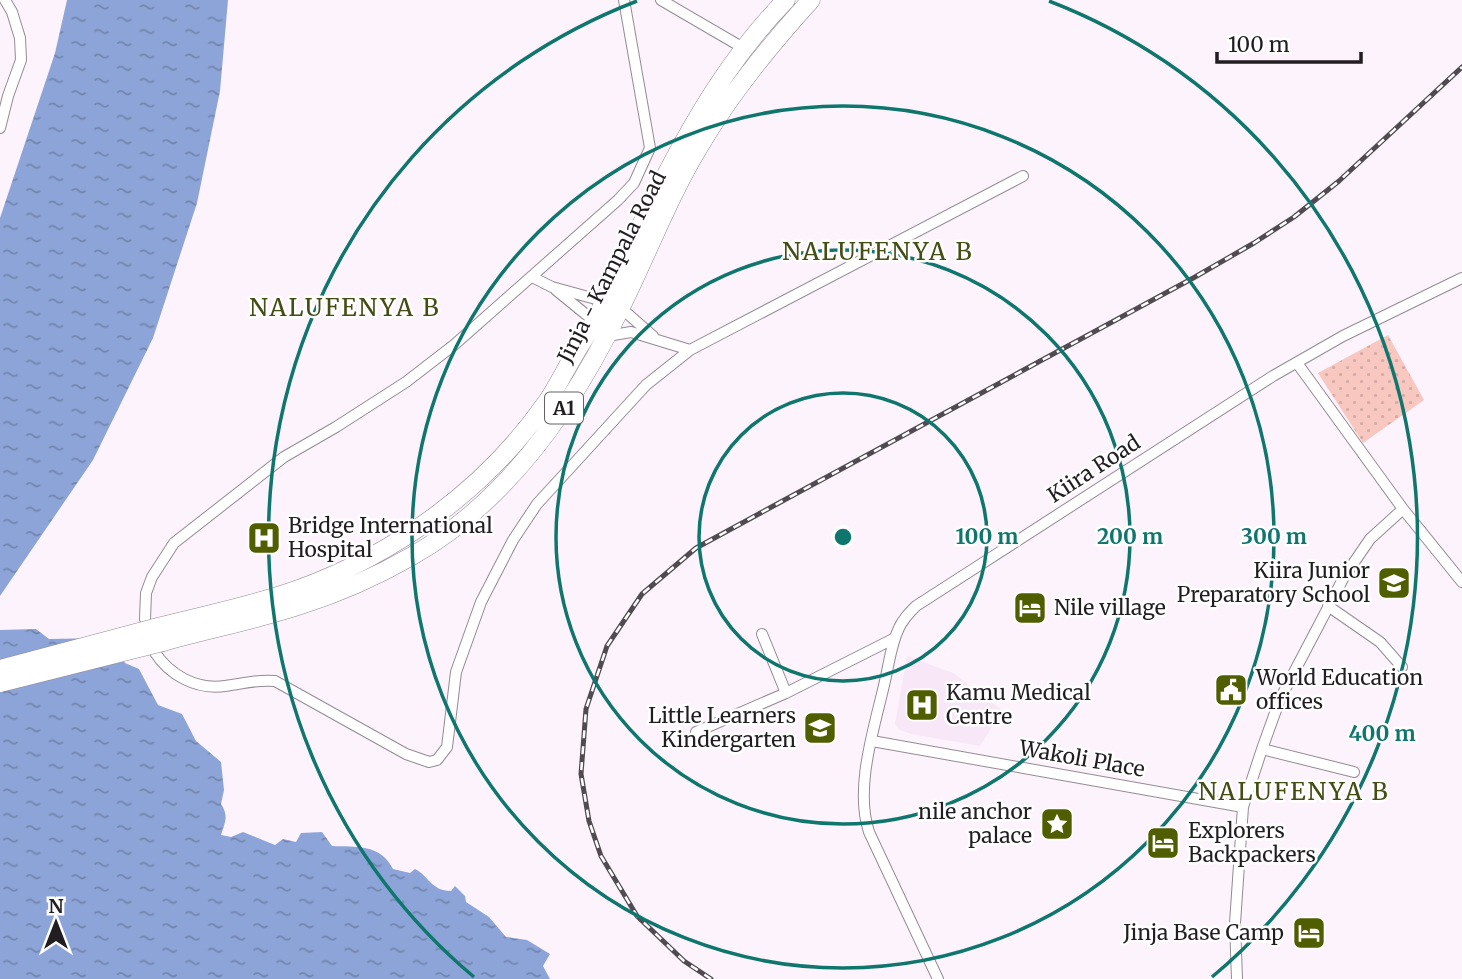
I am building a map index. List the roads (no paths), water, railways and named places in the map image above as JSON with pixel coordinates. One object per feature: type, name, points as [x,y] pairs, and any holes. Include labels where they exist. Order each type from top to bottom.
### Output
[{"type":"highway","name":"Jinja - Kampala Road","points":[[155,635],[298,589],[391,547],[456,501],[502,457],[548,401],[594,321],[684,137],[745,49],[786,0]]},
{"type":"highway","name":"Jinja - Kampala Road","points":[[155,635],[299,606],[330,595],[399,563],[429,545],[493,495],[562,412],[607,336],[698,147],[760,60],[811,0]]},
{"type":"highway","name":"A1","points":[[0,669],[155,635]]},
{"type":"highway","name":"A1","points":[[0,683],[155,635]]},
{"type":"street","points":[[0,128],[21,60],[20,38],[5,0]]},
{"type":"street","points":[[624,0],[650,148],[634,183],[488,317],[406,382],[284,457],[174,543],[152,577],[146,593],[162,663],[188,682],[205,687],[260,679],[275,681],[381,740],[429,762],[437,760],[447,747],[456,672],[481,602],[513,540],[537,504],[567,468],[646,385],[690,350],[1023,176]]},
{"type":"street","points":[[661,0],[745,49]]},
{"type":"street","points":[[532,277],[552,287],[603,301]]},
{"type":"street","name":"Kiira Road","points":[[938,979],[863,816],[864,787],[872,741],[895,638],[904,618],[916,607],[1297,363],[1377,318],[1462,278]]},
{"type":"street","points":[[552,287],[594,321]]},
{"type":"street","points":[[621,308],[660,341]]},
{"type":"street","points":[[607,336],[631,332],[690,350]]},
{"type":"street","points":[[1297,363],[1403,509],[1462,582]]},
{"type":"street","points":[[1237,979],[1235,923],[1244,807],[1262,748],[1280,699],[1344,577],[1370,539],[1403,509]]},
{"type":"street","points":[[1328,606],[1380,642],[1402,667]]},
{"type":"street","points":[[762,634],[786,693]]},
{"type":"street","points":[[696,732],[786,693],[895,638]]},
{"type":"street","name":"Wakoli Place","points":[[872,741],[1244,807]]},
{"type":"street","points":[[1262,748],[1354,772]]},
{"type":"water","points":[[67,0],[228,0],[220,91],[197,203],[153,338],[93,460],[0,596],[0,218],[55,53]]},
{"type":"water","points":[[36,629],[49,639],[102,638],[115,647],[125,663],[139,669],[158,705],[182,714],[196,741],[221,762],[224,790],[221,804],[226,816],[221,835],[231,837],[243,832],[275,845],[283,839],[296,842],[301,833],[322,832],[332,846],[367,848],[382,855],[393,869],[410,873],[415,869],[434,886],[444,890],[451,891],[455,886],[465,896],[466,902],[489,917],[506,937],[527,940],[550,954],[543,966],[550,979],[0,979],[0,630]]},
{"type":"railway","points":[[711,979],[684,961],[637,916],[601,856],[589,821],[581,774],[586,709],[607,646],[642,594],[696,548],[1254,243],[1294,217],[1339,181],[1462,67]]},
{"type":"place","name":"Bridge International Hospital","points":[[264,538]]},
{"type":"place","name":"Kiira Junior Preparatory School","points":[[1394,583]]},
{"type":"place","name":"Nile village","points":[[1030,608]]},
{"type":"place","name":"World Education offices","points":[[1231,690]]},
{"type":"place","name":"Kamu Medical Centre","points":[[922,705]]},
{"type":"place","name":"Little Learners Kindergarten","points":[[820,728]]},
{"type":"place","name":"nile anchor palace","points":[[1057,824]]},
{"type":"place","name":"Explorers Backpackers","points":[[1163,843]]},
{"type":"place","name":"Jinja Base Camp","points":[[1309,933]]},
{"type":"district","name":"NALUFENYA B","points":[[878,252]]},
{"type":"district","name":"NALUFENYA B","points":[[345,308]]},
{"type":"district","name":"NALUFENYA B","points":[[1294,792]]}]
